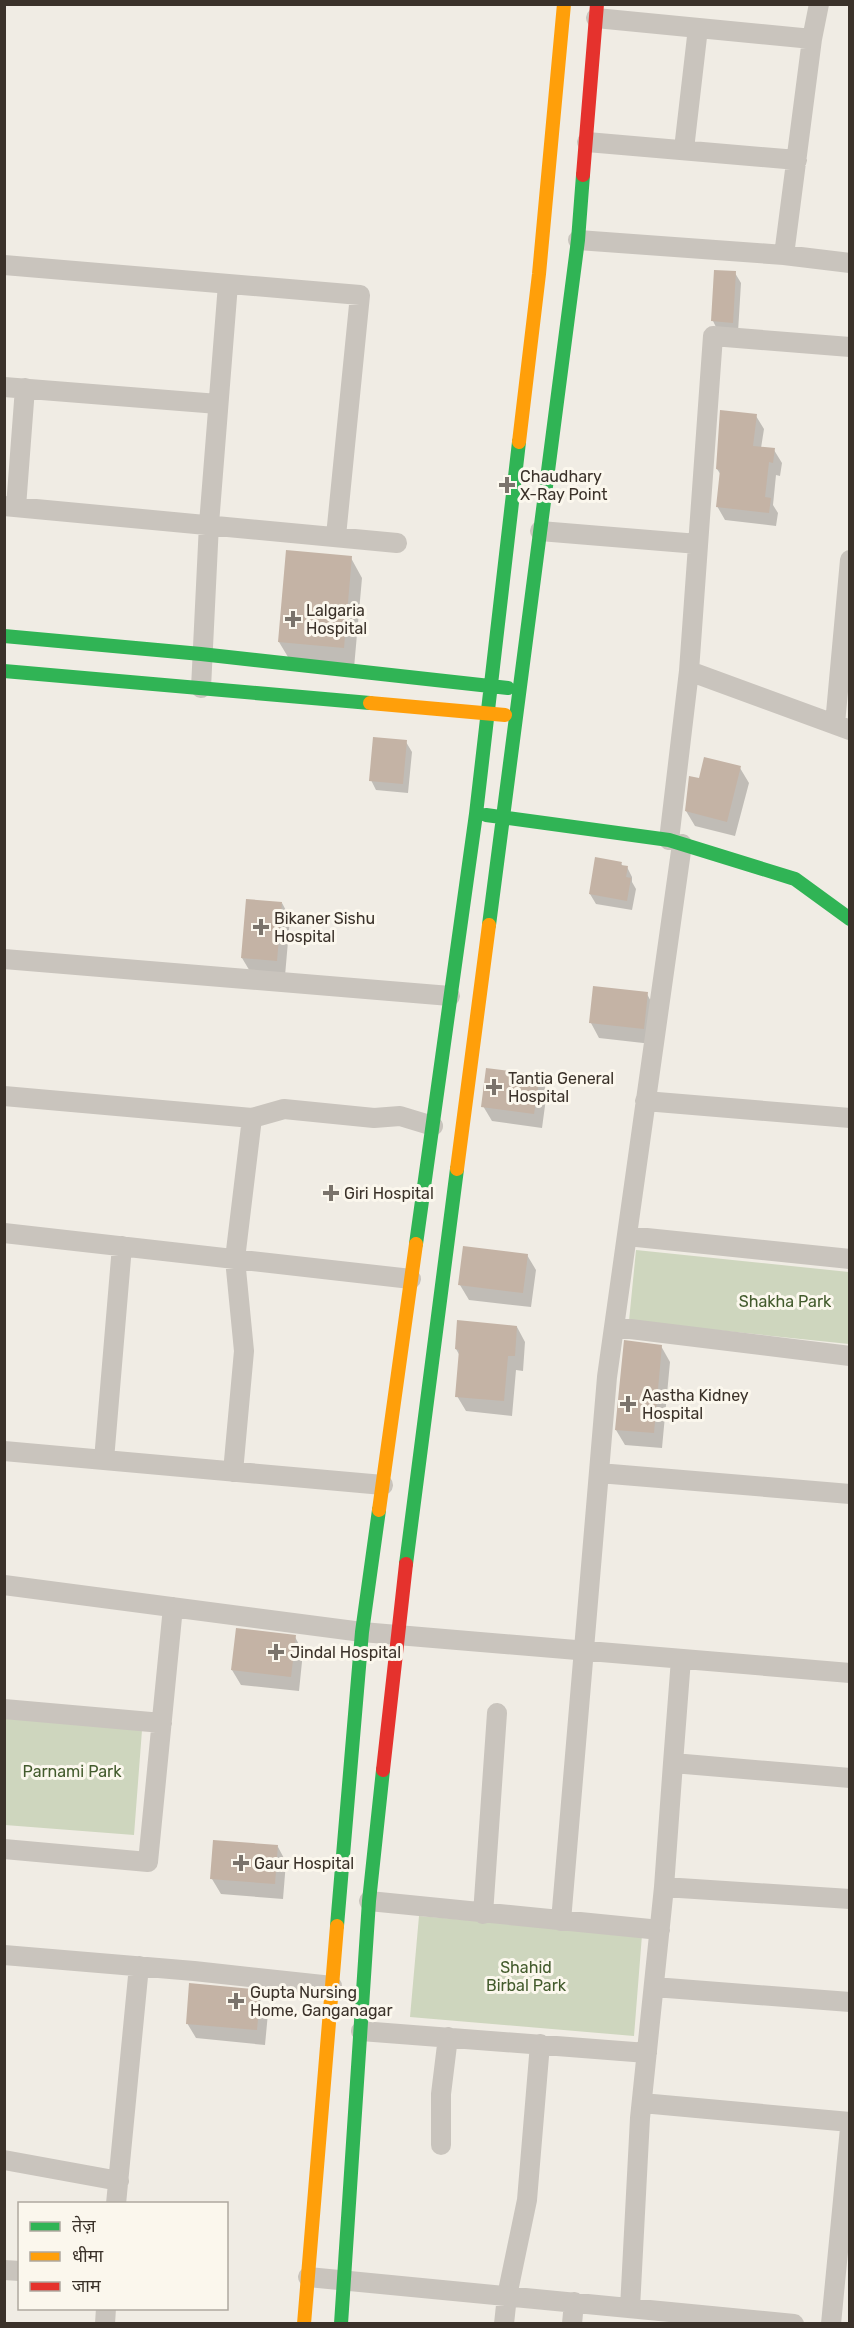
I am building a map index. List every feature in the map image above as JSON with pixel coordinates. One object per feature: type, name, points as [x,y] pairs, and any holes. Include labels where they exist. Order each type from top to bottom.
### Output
[{"type":"street","points":[[304,2324],[362,1632],[476,814],[539,274],[564,4]]},
{"type":"street","points":[[784,255],[812,39],[819,4]]},
{"type":"street","points":[[341,2324],[346,2281],[369,1901],[397,1635],[578,240],[596,11],[698,28],[812,39]]},
{"type":"street","points":[[684,149],[698,28]]},
{"type":"street","points":[[587,142],[797,160]]},
{"type":"street","points":[[578,240],[784,255],[849,263]]},
{"type":"street","points":[[4,266],[360,295],[336,537]]},
{"type":"street","points":[[201,688],[209,524],[228,284]]},
{"type":"street","points":[[561,1921],[607,1377],[645,1101],[675,842],[713,336],[849,347]]},
{"type":"street","points":[[4,387],[218,404]]},
{"type":"street","points":[[25,388],[10,507],[397,543]]},
{"type":"street","points":[[540,531],[698,544]]},
{"type":"street","points":[[688,671],[842,727],[849,560]]},
{"type":"street","points":[[4,636],[201,654],[520,689]]},
{"type":"street","points":[[4,671],[517,716]]},
{"type":"street","points":[[476,814],[675,842],[795,879],[849,919]]},
{"type":"street","points":[[4,959],[450,996]]},
{"type":"street","points":[[4,1096],[252,1118],[284,1109],[374,1118],[400,1116],[433,1126]]},
{"type":"street","points":[[645,1101],[849,1119]]},
{"type":"street","points":[[233,1472],[244,1351],[235,1259],[252,1118]]},
{"type":"street","points":[[5,1233],[411,1279]]},
{"type":"street","points":[[627,1236],[849,1258]]},
{"type":"street","points":[[104,1460],[122,1246]]},
{"type":"street","points":[[614,1328],[849,1356]]},
{"type":"street","points":[[4,1451],[383,1485]]},
{"type":"street","points":[[600,1473],[849,1494]]},
{"type":"street","points":[[4,1585],[362,1632],[849,1673]]},
{"type":"street","points":[[4,1849],[148,1862],[173,1607]]},
{"type":"street","points":[[630,2308],[642,2103],[664,1887],[681,1659]]},
{"type":"street","points":[[4,1709],[162,1723]]},
{"type":"street","points":[[483,1914],[497,1713]]},
{"type":"street","points":[[673,1763],[849,1778]]},
{"type":"street","points":[[664,1887],[849,1899]]},
{"type":"street","points":[[369,1901],[660,1930]]},
{"type":"street","points":[[4,1954],[332,1986]]},
{"type":"street","points":[[116,2202],[140,1966]]},
{"type":"street","points":[[654,1987],[849,2002]]},
{"type":"street","points":[[362,2031],[647,2053]]},
{"type":"street","points":[[441,2145],[441,2094],[448,2037]]},
{"type":"street","points":[[504,2324],[507,2296],[527,2200],[540,2044]]},
{"type":"street","points":[[642,2103],[849,2122]]},
{"type":"street","points":[[831,2324],[845,2228],[849,2128]]},
{"type":"street","points":[[4,2160],[118,2181]]},
{"type":"street","points":[[308,2277],[630,2308],[671,2318],[794,2324]]},
{"type":"street","points":[[572,2324],[574,2302]]},
{"type":"green space","name":"Shakha Park","points":[[636,1250],[849,1272],[849,1344],[629,1321]]},
{"type":"green space","name":"Parnami Park","points":[[4,1706],[143,1717],[134,1835],[5,1825]]},
{"type":"green space","name":"Shahid Birbal Park","points":[[419,1916],[642,1935],[634,2036],[410,2017]]},
{"type":"building","points":[[714,270],[736,271],[733,323],[711,321]]},
{"type":"building","points":[[720,410],[757,414],[753,446],[775,448],[773,463],[769,462],[765,497],[771,498],[769,513],[716,507],[720,470],[716,469]]},
{"type":"building","points":[[286,550],[352,556],[344,648],[278,642]]},
{"type":"building","points":[[373,737],[407,740],[403,784],[369,781]]},
{"type":"building","points":[[704,757],[741,766],[727,822],[685,811],[689,776],[699,778]]},
{"type":"building","points":[[595,857],[622,862],[621,865],[628,866],[626,877],[631,878],[627,901],[589,894]]},
{"type":"building","points":[[246,899],[282,902],[277,961],[241,958]]},
{"type":"building","points":[[593,986],[648,992],[644,1029],[589,1023]]},
{"type":"building","points":[[486,1068],[540,1075],[534,1114],[481,1107]]},
{"type":"building","points":[[463,1246],[528,1254],[523,1293],[458,1285]]},
{"type":"building","points":[[457,1320],[517,1326],[515,1356],[508,1356],[504,1401],[455,1397],[459,1350],[455,1349]]},
{"type":"building","points":[[624,1340],[662,1345],[654,1433],[615,1430]]},
{"type":"building","points":[[236,1628],[296,1635],[291,1677],[231,1670]]},
{"type":"building","points":[[213,1840],[278,1845],[275,1884],[210,1879]]},
{"type":"building","points":[[189,1983],[252,1989],[252,1996],[260,1997],[257,2030],[186,2024]]},
{"type":"traffic: fast","points":[[489,925],[578,240],[583,175]]},
{"type":"traffic: fast","points":[[416,1244],[476,814],[519,442]]},
{"type":"traffic: fast","points":[[4,636],[201,654],[508,688]]},
{"type":"traffic: fast","points":[[4,671],[370,703]]},
{"type":"traffic: fast","points":[[486,815],[669,840],[795,879],[850,919]]},
{"type":"traffic: fast","points":[[406,1564],[457,1169]]},
{"type":"traffic: fast","points":[[337,1926],[362,1632],[379,1510]]},
{"type":"traffic: fast","points":[[341,2324],[369,1901],[383,1770]]},
{"type":"traffic: slow","points":[[519,442],[539,274],[564,4]]},
{"type":"traffic: slow","points":[[370,703],[505,715]]},
{"type":"traffic: slow","points":[[457,1169],[489,925]]},
{"type":"traffic: slow","points":[[379,1510],[416,1244]]},
{"type":"traffic: slow","points":[[304,2324],[337,1926]]},
{"type":"traffic: jam","points":[[583,175],[597,4]]},
{"type":"traffic: jam","points":[[383,1770],[406,1564]]},
{"type":"place","name":"Chaudhary X-Ray Point","points":[[507,485]]},
{"type":"place","name":"Lalgaria Hospital","points":[[293,619]]},
{"type":"place","name":"Bikaner Sishu Hospital","points":[[261,927]]},
{"type":"place","name":"Tantia General Hospital","points":[[494,1087]]},
{"type":"place","name":"Giri Hospital","points":[[331,1193]]},
{"type":"place","name":"Aastha Kidney Hospital","points":[[628,1404]]},
{"type":"place","name":"Jindal Hospital","points":[[276,1652]]},
{"type":"place","name":"Gaur Hospital","points":[[241,1863]]},
{"type":"place","name":"Gupta Nursing Home, Ganganagar","points":[[236,2001]]}]
